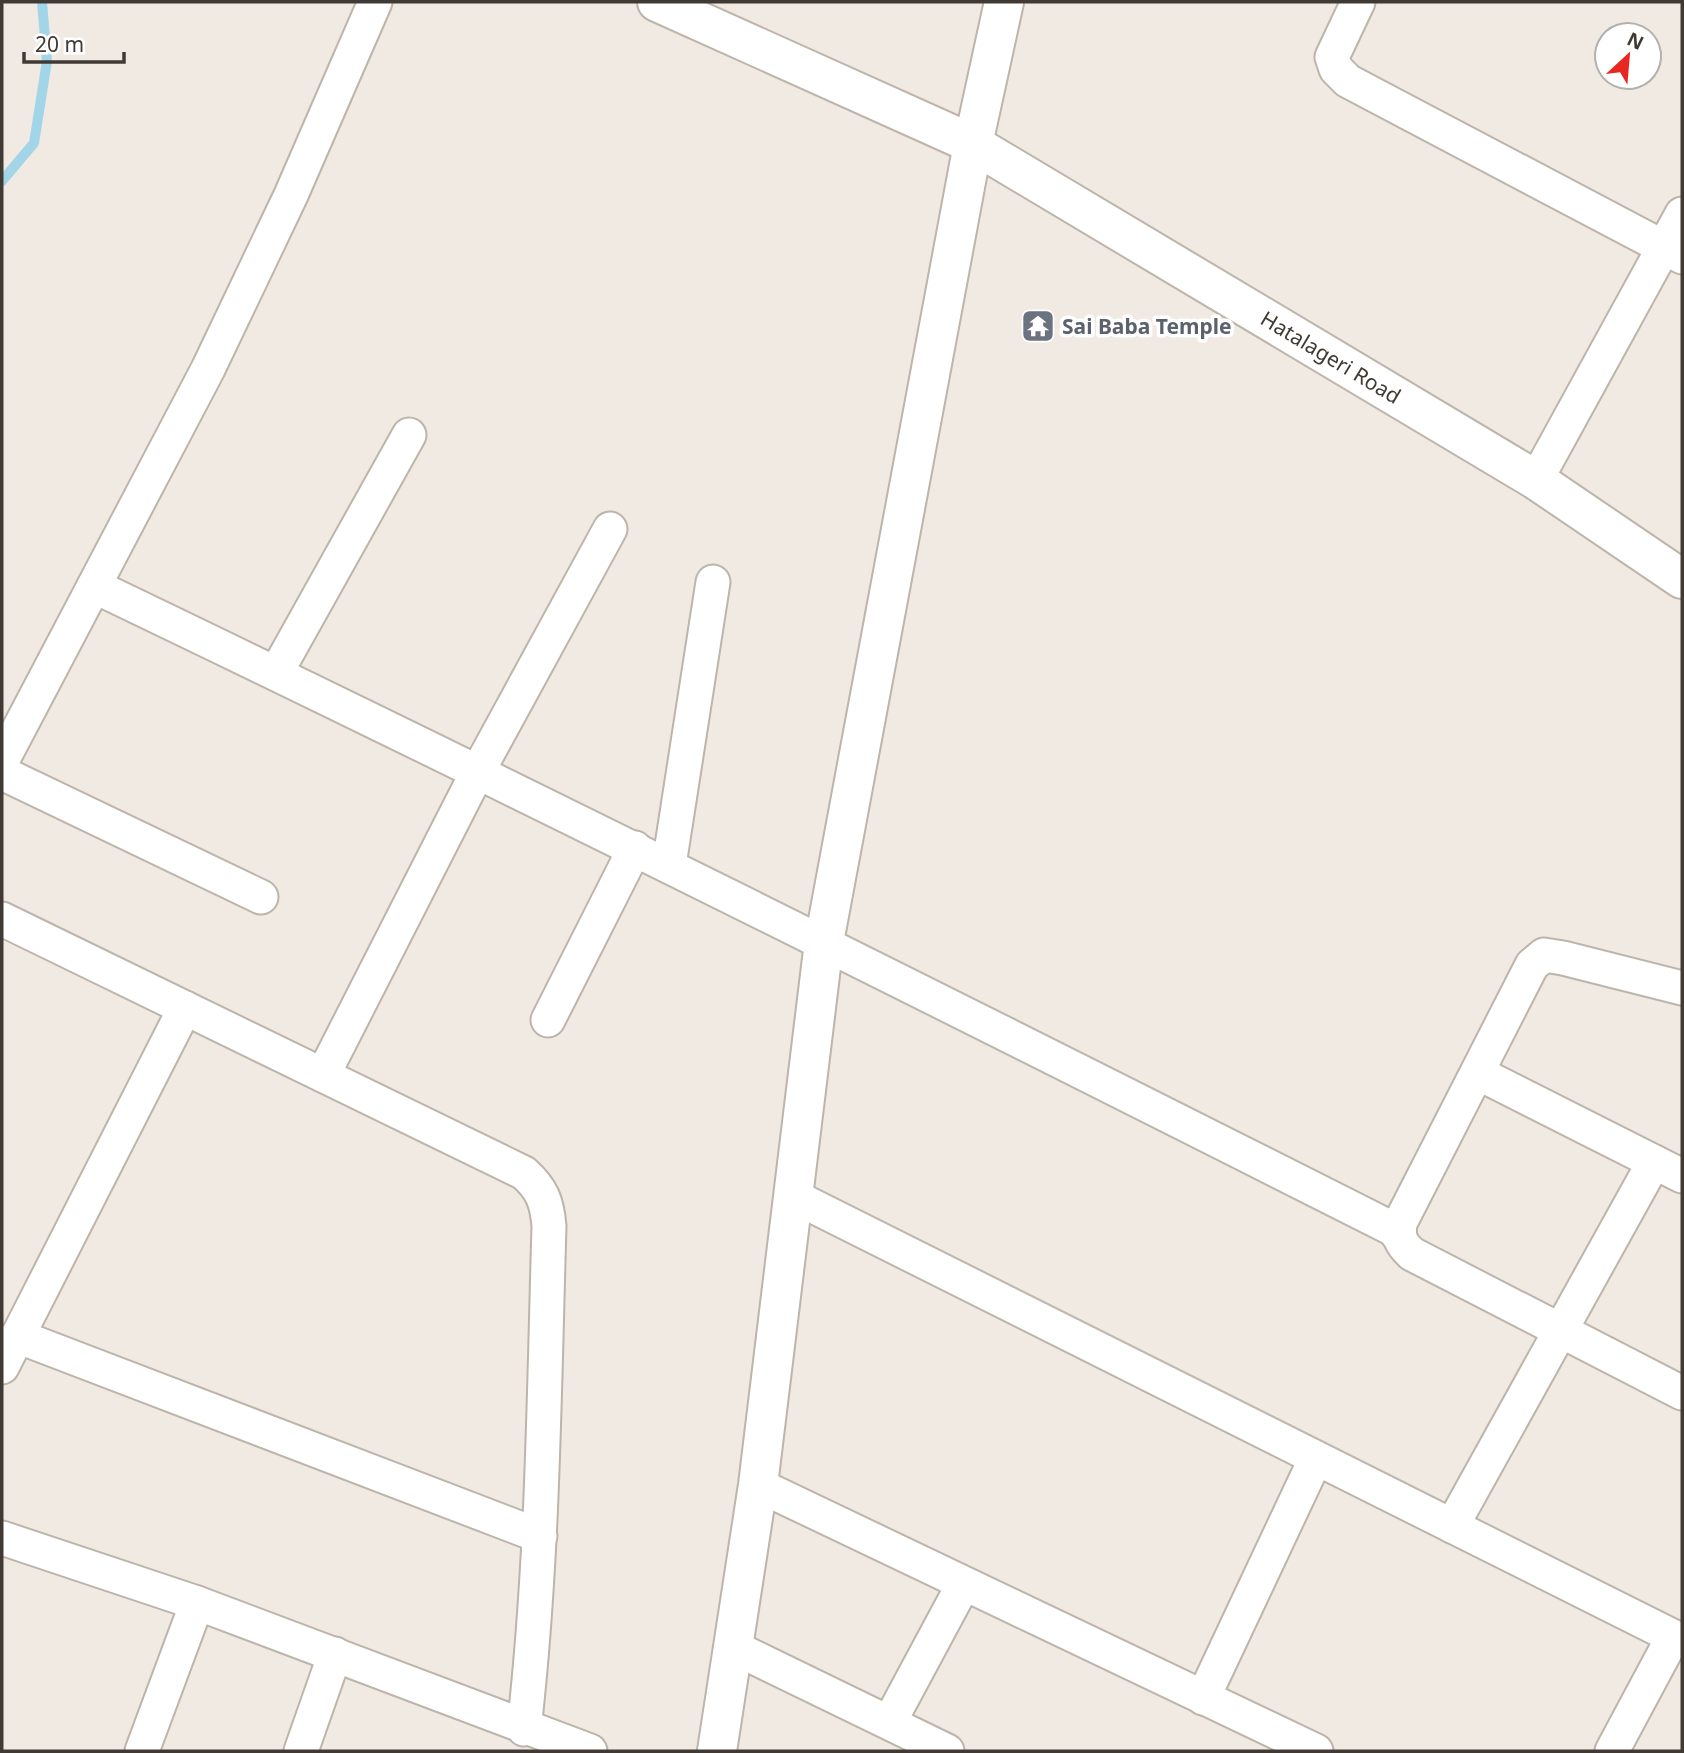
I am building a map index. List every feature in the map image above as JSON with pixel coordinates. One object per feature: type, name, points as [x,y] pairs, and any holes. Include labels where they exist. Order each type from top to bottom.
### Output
[{"type":"street","points":[[2,761],[208,369],[291,195],[375,2]]},
{"type":"street","name":"Hatalageri Road","points":[[657,2],[973,144],[1536,480],[1682,579]]},
{"type":"street","points":[[717,1751],[758,1485],[824,942],[973,144],[1004,2]]},
{"type":"street","points":[[1358,2],[1332,57],[1336,69],[1348,81],[1673,252]]},
{"type":"street","points":[[1536,480],[1673,252],[1682,214]]},
{"type":"street","points":[[276,673],[410,435]]},
{"type":"street","points":[[323,1075],[478,771],[610,528]]},
{"type":"street","points":[[669,865],[713,582]]},
{"type":"street","points":[[94,586],[635,848],[1393,1229],[1402,1245],[1412,1254],[1682,1393]]},
{"type":"street","points":[[2,773],[261,897]]},
{"type":"street","points":[[548,1020],[635,848]]},
{"type":"street","points":[[2,919],[524,1173],[539,1187],[547,1204],[549,1226],[537,1615],[524,1729]]},
{"type":"street","points":[[1398,1235],[1400,1223],[1532,965],[1544,955],[1682,988]]},
{"type":"street","points":[[2,1367],[185,1008]]},
{"type":"street","points":[[1452,1526],[1560,1330],[1668,1169],[1478,1073]]},
{"type":"street","points":[[795,1197],[1678,1639],[1612,1751]]},
{"type":"street","points":[[18,1336],[540,1536]]},
{"type":"street","points":[[1203,1698],[1316,1458]]},
{"type":"street","points":[[758,1485],[1316,1751]]},
{"type":"street","points":[[2,1538],[197,1603],[524,1729],[590,1751]]},
{"type":"street","points":[[890,1721],[963,1585]]},
{"type":"street","points":[[142,1751],[197,1603]]},
{"type":"street","points":[[733,1647],[947,1751]]},
{"type":"street","points":[[301,1751],[335,1654]]},
{"type":"waterway","points":[[2,181],[34,143],[47,61],[42,2]]},
{"type":"place","name":"Sai Baba Temple","points":[[1038,326]]}]
